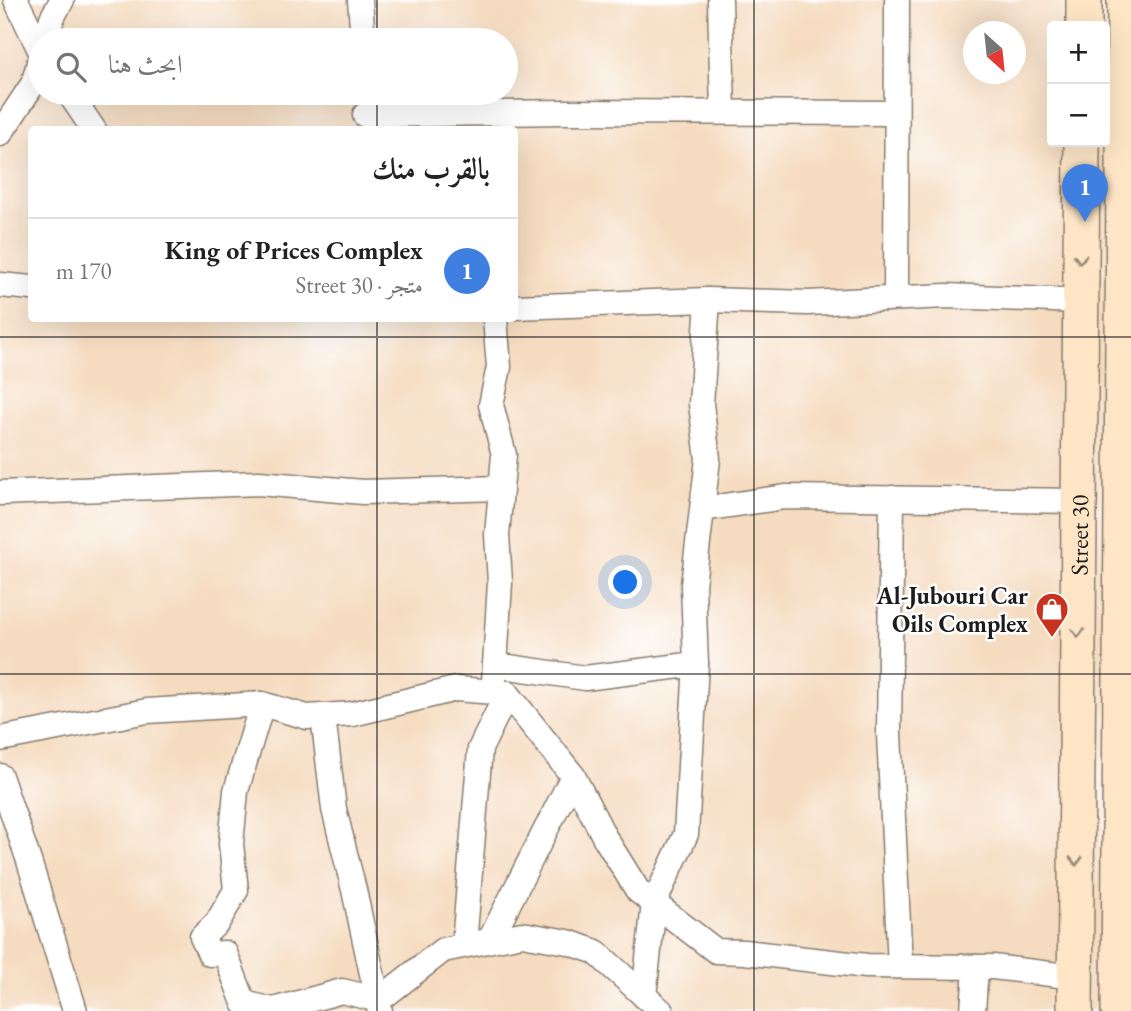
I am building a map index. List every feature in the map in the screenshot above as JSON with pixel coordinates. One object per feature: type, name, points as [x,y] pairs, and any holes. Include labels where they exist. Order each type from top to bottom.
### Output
[{"type":"street","points":[[16,0],[29,28]]},
{"type":"street","points":[[49,28],[62,0]]},
{"type":"street","points":[[360,0],[362,28]]},
{"type":"street","points":[[720,0],[723,112]]},
{"type":"street","points":[[896,298],[897,0]]},
{"type":"street","points":[[1084,0],[1084,21]]},
{"type":"street","name":"Street 30","points":[[1119,1011],[1125,915],[1128,52],[1125,0]]},
{"type":"street","points":[[0,134],[28,92]]},
{"type":"street","points":[[77,105],[91,126]]},
{"type":"street","points":[[365,112],[897,113]]},
{"type":"street","name":"Street 30","points":[[1076,994],[1082,147]]},
{"type":"street","points":[[0,285],[28,288]]},
{"type":"street","points":[[518,307],[708,300],[808,303],[946,296],[1080,301]]},
{"type":"street","points":[[652,1003],[654,903],[686,834],[696,664],[693,585],[708,458],[701,404],[708,300]]},
{"type":"street","points":[[464,945],[480,749],[500,692],[495,665],[500,582],[497,535],[504,455],[491,405],[499,367],[495,322]]},
{"type":"street","points":[[0,493],[259,483],[363,492],[501,488]]},
{"type":"street","points":[[703,509],[785,497],[1078,500]]},
{"type":"street","points":[[892,498],[889,734],[900,966]]},
{"type":"street","points":[[495,665],[586,678],[696,664]]},
{"type":"street","points":[[0,740],[147,711],[262,704],[307,717],[352,714],[456,689],[500,692],[573,776],[605,838],[638,891],[716,951],[867,966],[976,967],[1076,994]]},
{"type":"street","points":[[262,704],[236,791],[231,844],[236,890],[217,923],[202,937],[210,954],[225,953],[244,1003],[273,1010],[342,991],[379,1006]]},
{"type":"street","points":[[323,716],[334,809],[379,1006]]},
{"type":"street","points":[[0,776],[75,1011]]},
{"type":"street","points":[[490,940],[573,776]]},
{"type":"street","points":[[379,1006],[443,950],[522,934],[568,942],[596,952],[652,1003]]},
{"type":"street","points":[[973,1011],[976,967]]},
{"type":"place","name":"King of Prices Complex","points":[[1085,222]]},
{"type":"place","name":"Al-Jubouri Car Oils Complex","points":[[1052,639]]}]
